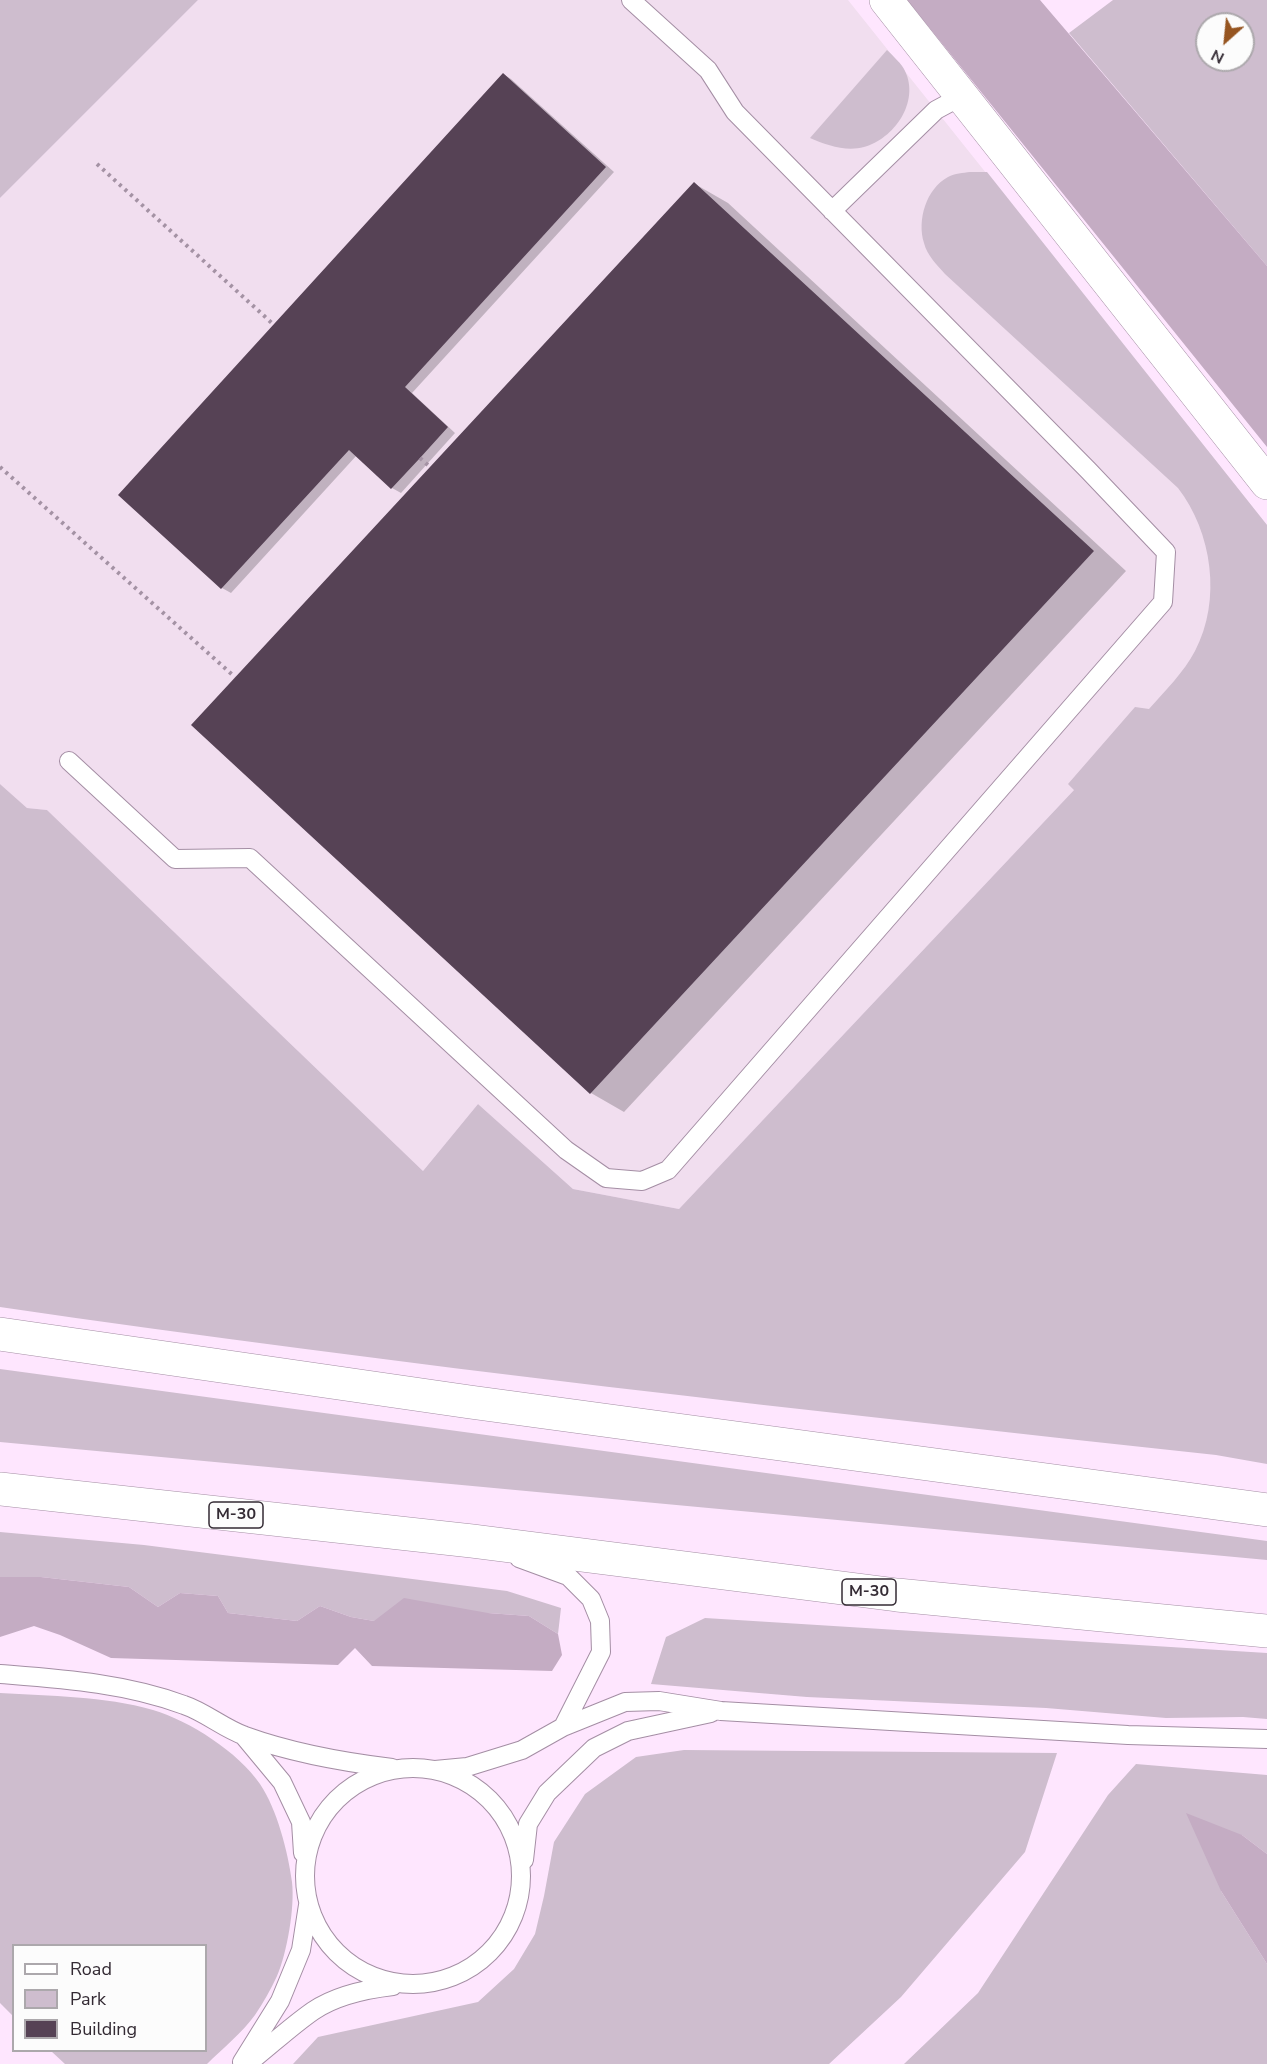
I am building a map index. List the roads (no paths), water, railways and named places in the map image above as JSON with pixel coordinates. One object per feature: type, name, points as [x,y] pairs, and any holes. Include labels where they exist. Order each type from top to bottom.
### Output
[{"type":"main road","points":[[886,0],[1267,483]]},
{"type":"main road","points":[[0,1334],[494,1405],[1267,1510]]},
{"type":"main road","name":"М-30","points":[[0,1489],[472,1541],[897,1595],[1267,1631]]},
{"type":"lane","points":[[69,761],[175,860],[250,858],[566,1150],[606,1178],[642,1181],[668,1170],[1163,602],[1166,552],[735,112],[708,70],[631,0]]},
{"type":"lane","points":[[832,211],[936,110],[962,96]]},
{"type":"lane","points":[[472,1541],[567,1576],[591,1599],[600,1621],[601,1652],[563,1727]]},
{"type":"lane","points":[[0,1674],[64,1679],[128,1688],[185,1705],[243,1735],[299,1751],[342,1761],[435,1770],[467,1767],[522,1750],[563,1727],[625,1702],[659,1701],[721,1711],[1116,1734],[1267,1738]]},
{"type":"lane","points":[[247,2064],[315,2010],[344,1996],[378,1988],[441,1981],[472,1968],[497,1945],[514,1916],[522,1879],[528,1824],[547,1793],[594,1748],[627,1731],[721,1711]]},
{"type":"lane","points":[[241,2064],[280,2001],[301,1950],[308,1905],[301,1822],[282,1782],[243,1735]]},
{"type":"lane","points":[[304,1872],[312,1835],[332,1803],[362,1780],[398,1768]]},
{"type":"lane","points":[[435,1770],[470,1784],[498,1809],[516,1842],[522,1879]]},
{"type":"lane","points":[[308,1905],[322,1936],[345,1961],[374,1978],[408,1985]]}]
